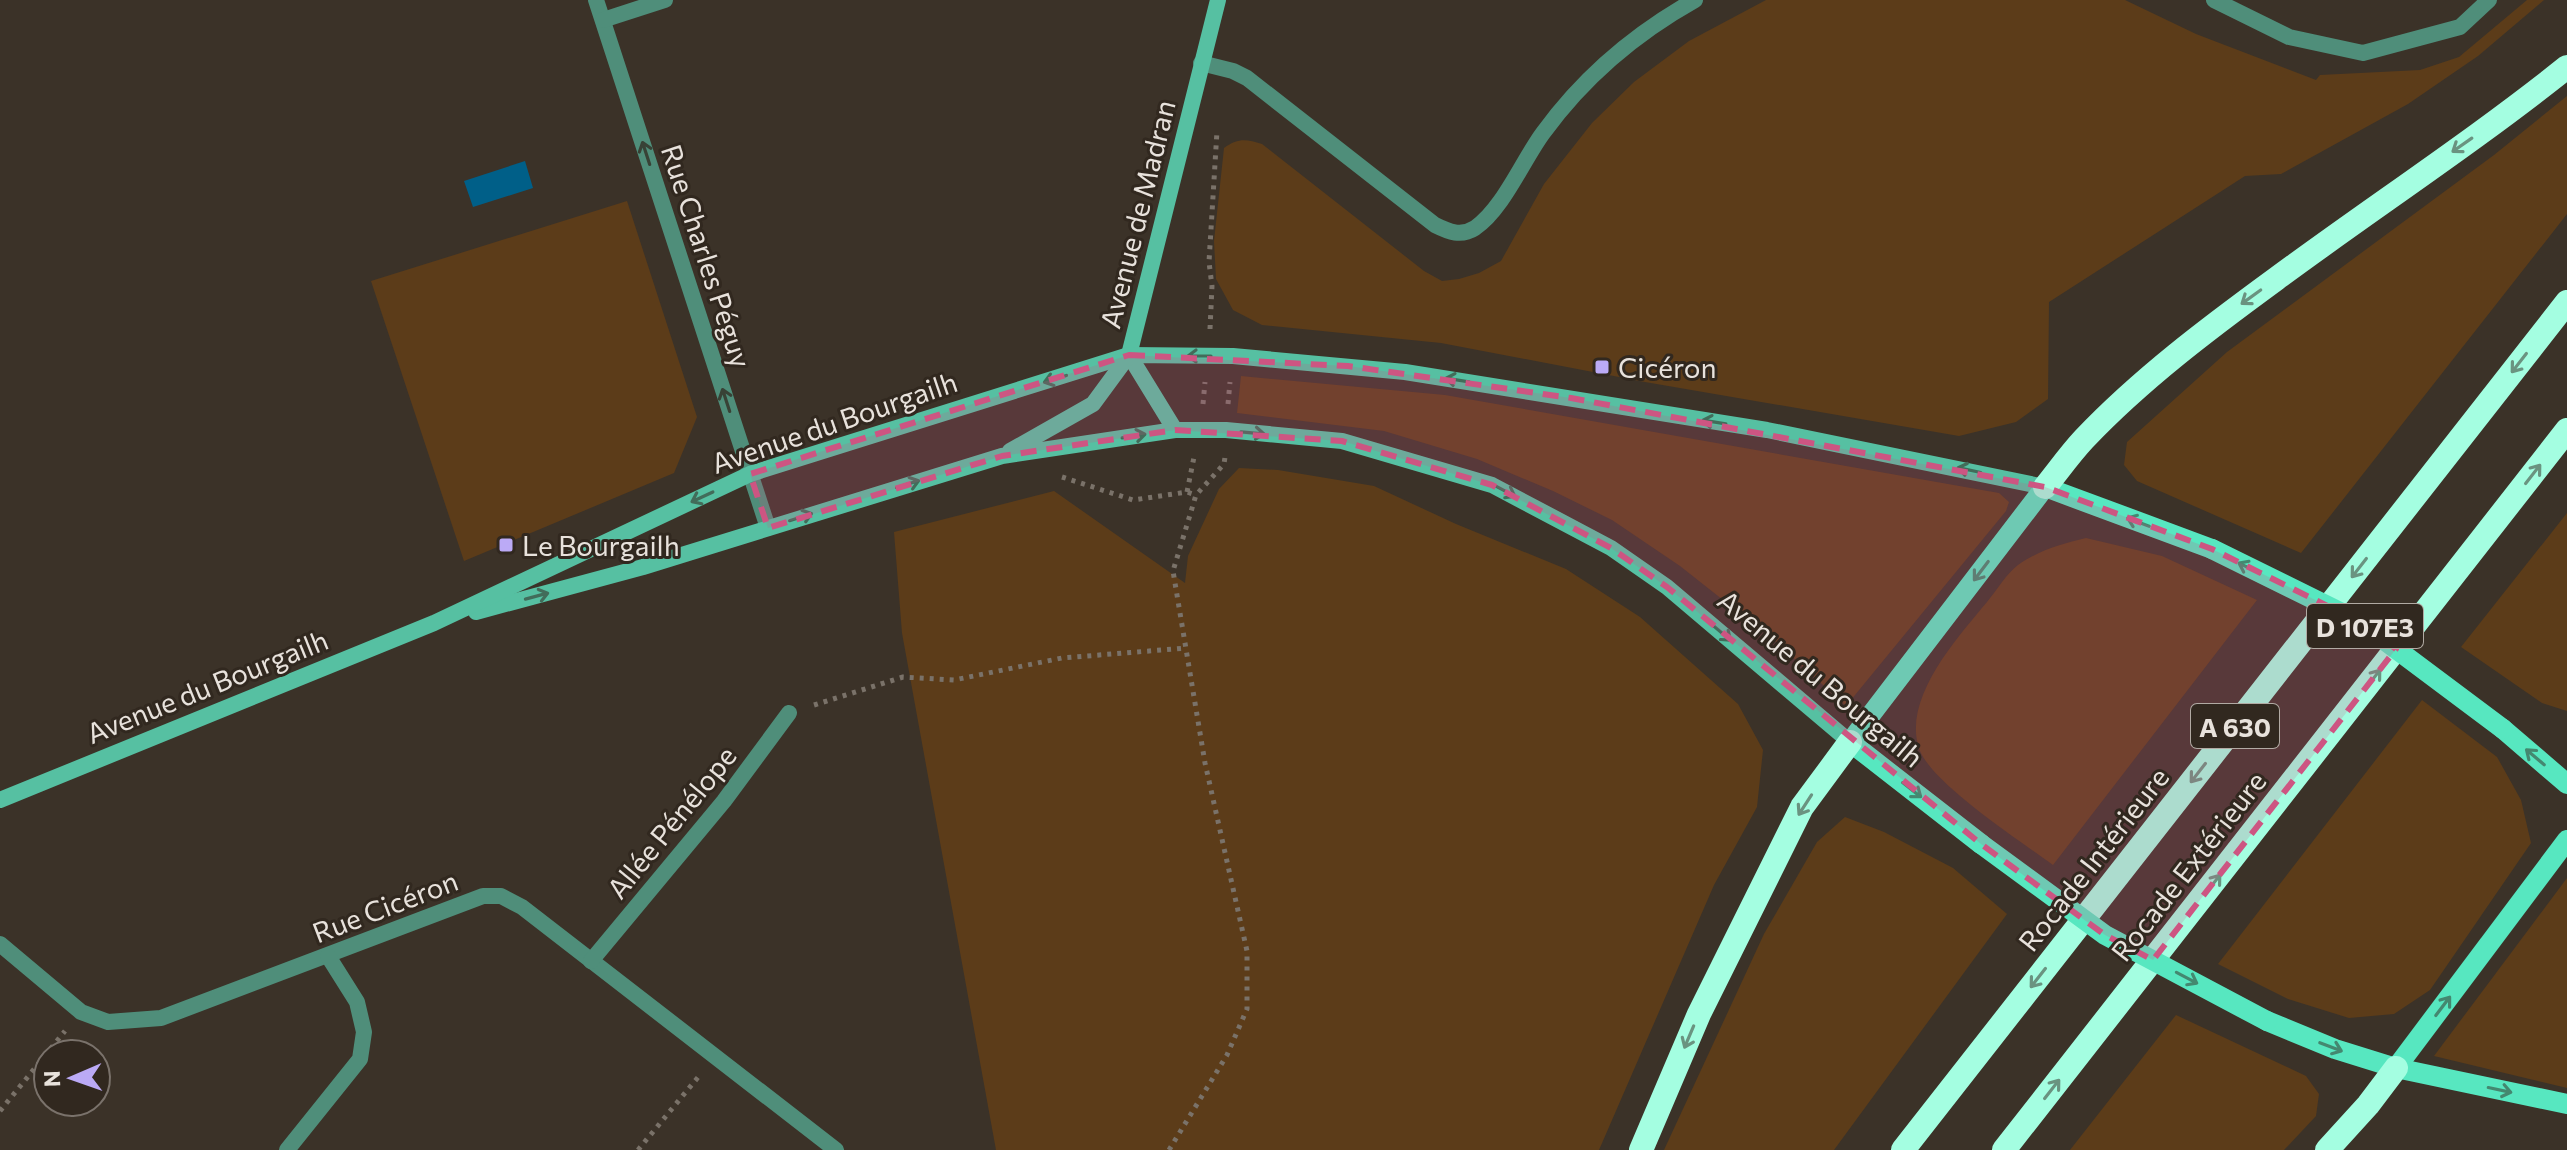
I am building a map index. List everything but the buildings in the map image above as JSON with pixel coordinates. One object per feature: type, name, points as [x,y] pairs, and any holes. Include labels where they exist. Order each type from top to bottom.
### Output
[{"type":"highway","points":[[2045,487],[2083,440],[2219,321],[2391,194],[2526,100],[2567,67]]},
{"type":"highway","name":"Rocade Intérieure","points":[[1903,1150],[2567,302]]},
{"type":"highway","name":"Rocade Extérieure","points":[[2004,1150],[2567,430]]},
{"type":"highway","points":[[1641,1150],[1699,1014],[1802,807],[1850,742]]},
{"type":"highway","points":[[2327,1150],[2396,1068]]},
{"type":"main road","name":"Avenue de Madran","points":[[1175,430],[1129,355],[1218,0]]},
{"type":"main road","name":"Avenue du Bourgailh","points":[[1002,456],[1093,404],[1129,355]]},
{"type":"main road","name":"Avenue du Bourgailh","points":[[0,800],[434,623],[750,474],[1129,355],[1209,356],[1405,372],[1767,430],[2045,487],[2212,549],[2360,622],[2503,729],[2567,784]]},
{"type":"main road","name":"Avenue du Bourgailh","points":[[434,623],[643,567],[1002,456],[1175,430],[1342,441],[1492,485],[1611,548],[1667,587],[1850,742],[2105,935],[2267,1021],[2335,1049],[2396,1068],[2567,1104]]},
{"type":"main road","points":[[1850,742],[2045,487]]},
{"type":"main road","points":[[2396,1068],[2567,840]]},
{"type":"street","name":"Rue Charles Péguy","points":[[596,0],[768,528]]},
{"type":"street","points":[[603,20],[665,0]]},
{"type":"street","points":[[1201,63],[1247,78],[1435,225],[1451,233],[1466,233],[1478,226],[1492,211],[1543,132],[1586,82],[1638,35],[1695,0]]},
{"type":"street","points":[[2214,0],[2289,37],[2363,53],[2460,27],[2489,0]]},
{"type":"street","name":"Allée Pénélope","points":[[591,961],[724,801],[789,713]]},
{"type":"street","name":"Rue Cicéron","points":[[0,944],[81,1012],[108,1022],[161,1018],[483,896],[501,896],[522,907],[836,1150]]},
{"type":"street","points":[[287,1150],[360,1059],[364,1032],[357,1002],[328,956]]},
{"type":"path","points":[[1187,492],[1209,356],[1210,247],[1217,127]]},
{"type":"path","points":[[1057,475],[1133,500],[1187,492],[1196,495],[1173,571],[1205,763],[1247,951],[1247,1009],[1227,1055],[1169,1150]]},
{"type":"path","points":[[789,713],[903,677],[954,680],[1062,658],[1186,648]]},
{"type":"path","points":[[0,1111],[81,1012]]},
{"type":"path","points":[[638,1150],[715,1057]]},
{"type":"highlighted area","points":[[1129,355],[1348,366],[1571,398],[2045,487],[2212,549],[2360,622],[2396,649],[2153,960],[2105,935],[1981,844],[1667,587],[1611,548],[1492,485],[1342,441],[1175,430],[1002,456],[768,528],[750,474]]},
{"type":"shaded area","points":[[1766,0],[2125,0],[2196,34],[2316,80],[2320,75],[2420,70],[2459,57],[2527,0],[2544,0],[2478,56],[2408,104],[2281,174],[2245,176],[2049,302],[2048,399],[2016,422],[1959,436],[1441,343],[1262,325],[1233,310],[1216,279],[1214,241],[1224,148],[1234,142],[1242,140],[1262,144],[1424,271],[1442,281],[1459,279],[1501,261],[1544,184],[1592,123],[1634,82],[1689,41]]},
{"type":"shaded area","points":[[2567,96],[2567,214],[2301,553],[2137,481],[2124,465],[2127,442],[2227,352],[2494,155]]},
{"type":"shaded area","points":[[627,201],[697,417],[674,473],[464,561],[371,281]]},
{"type":"shaded area","points":[[1241,376],[1445,395],[1999,493],[2009,502],[2006,511],[1846,706],[1775,641],[1680,566],[1612,520],[1477,459],[1384,431],[1237,413]]},
{"type":"shaded area","points":[[1239,468],[1278,470],[1374,486],[1566,569],[1640,617],[1738,704],[1763,750],[1757,807],[1714,885],[1599,1150],[996,1150],[902,633],[894,532],[1054,491],[1185,583],[1188,556],[1219,489]]},
{"type":"shaded area","points":[[2567,513],[2567,711],[2542,703],[2461,647]]},
{"type":"shaded area","points":[[2086,538],[2162,556],[2257,600],[2053,865],[1960,796],[1928,765],[1920,751],[1916,731],[1918,711],[1935,670],[2010,573],[2042,551]]},
{"type":"shaded area","points":[[2422,700],[2497,757],[2521,800],[2531,843],[2430,990],[2394,1014],[2349,1018],[2288,999],[2218,964]]},
{"type":"shaded area","points":[[1845,817],[1884,832],[1953,868],[2007,914],[1834,1150],[1664,1150],[1764,934],[1817,842]]},
{"type":"shaded area","points":[[2567,878],[2567,1088],[2434,1056]]},
{"type":"shaded area","points":[[2176,1015],[2306,1076],[2319,1094],[2316,1116],[2284,1150],[2070,1150]]},
{"type":"water","points":[[525,161],[533,188],[473,207],[464,181]]},
{"type":"place","name":"Cicéron","points":[[1602,367]]},
{"type":"place","name":"Le Bourgailh","points":[[506,545]]}]
